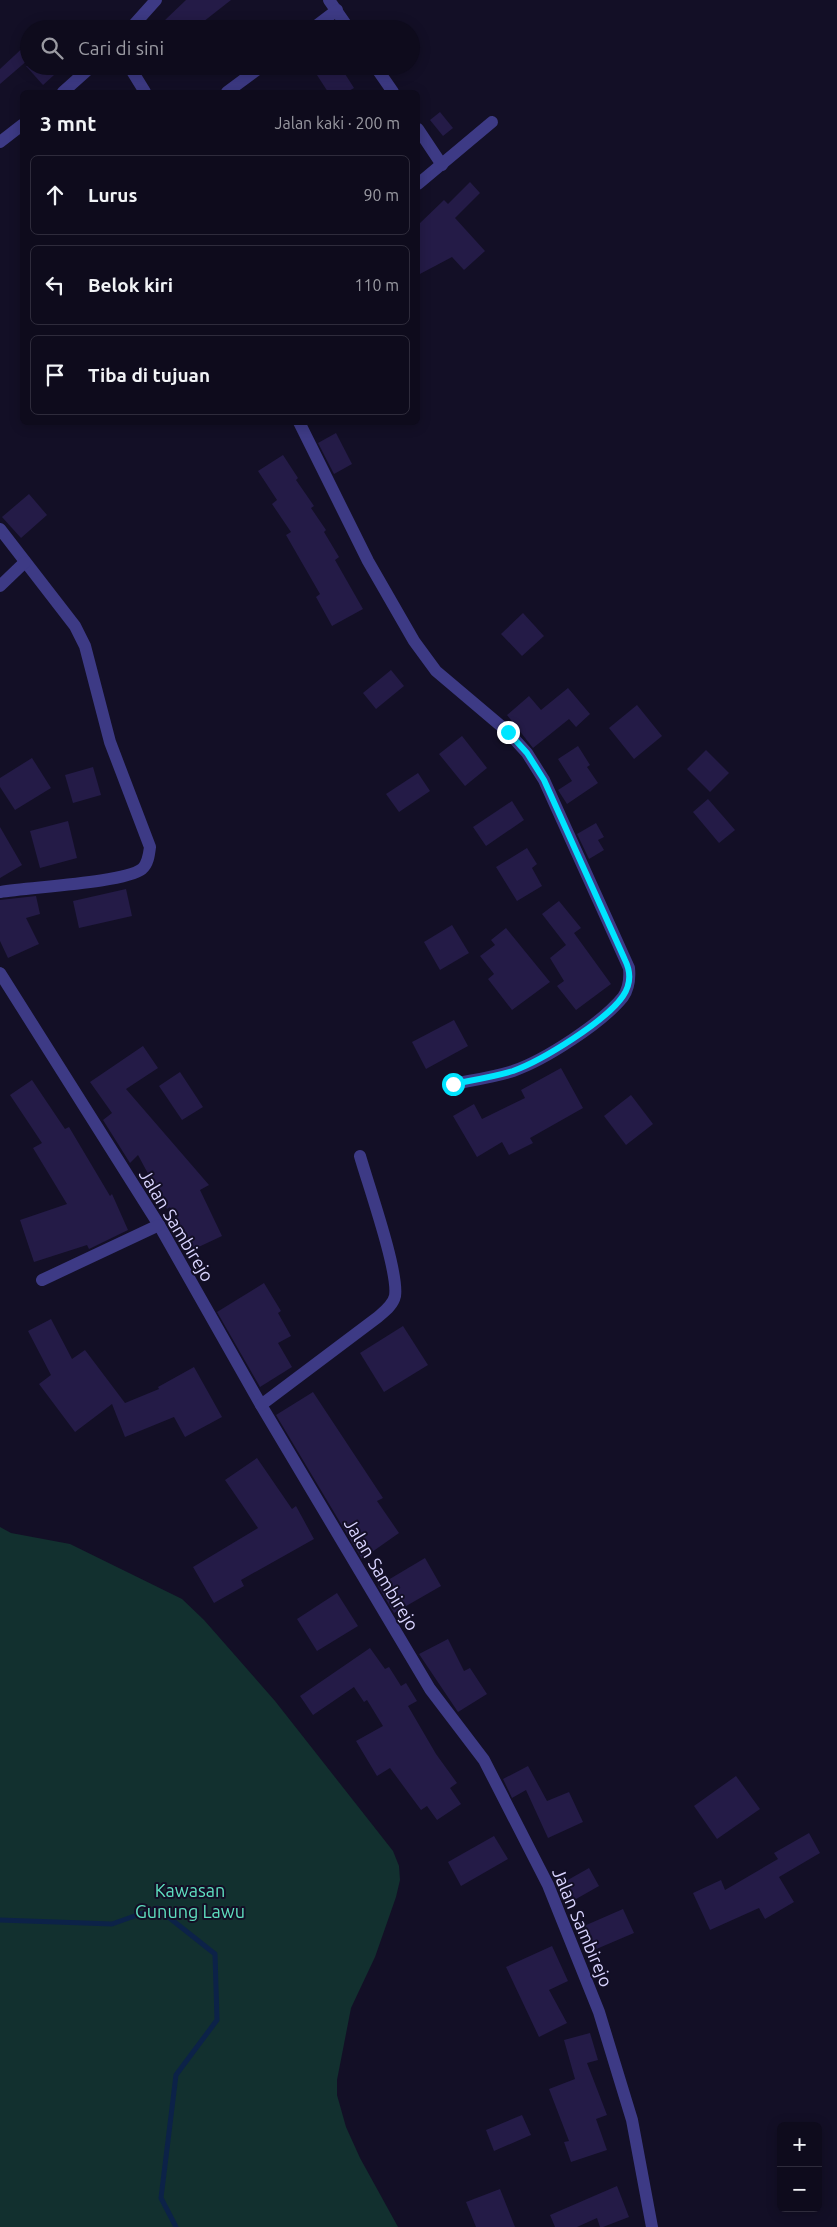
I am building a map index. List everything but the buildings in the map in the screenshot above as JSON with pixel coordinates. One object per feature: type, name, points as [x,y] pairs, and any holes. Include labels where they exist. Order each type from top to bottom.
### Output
[{"type":"street","points":[[138,20],[156,0]]},
{"type":"street","points":[[320,20],[333,5],[344,20]]},
{"type":"street","points":[[65,90],[82,75]]},
{"type":"street","points":[[135,75],[144,90]]},
{"type":"street","points":[[230,90],[250,75]]},
{"type":"street","points":[[381,75],[392,90]]},
{"type":"street","points":[[420,182],[492,122]]},
{"type":"street","points":[[0,142],[20,127]]},
{"type":"street","points":[[420,132],[442,165]]},
{"type":"street","points":[[300,425],[368,561],[414,641],[436,671],[508,732],[527,753],[544,780],[629,968],[630,977],[623,996],[606,1012],[554,1052],[511,1072],[453,1084]]},
{"type":"street","points":[[0,529],[75,626],[85,646],[110,742],[150,848],[149,858],[142,869],[127,875],[0,892]]},
{"type":"street","points":[[0,586],[25,562]]},
{"type":"street","name":"Jalan Sambirejo","points":[[0,973],[159,1226],[261,1405],[430,1689],[484,1760],[548,1885],[599,2012],[632,2120],[652,2227]]},
{"type":"street","points":[[261,1405],[378,1317],[388,1308],[394,1298],[394,1275],[360,1156]]},
{"type":"street","points":[[42,1280],[159,1226]]},
{"type":"green space","name":"Kawasan Gunung Lawu","points":[[0,1527],[11,1533],[70,1544],[182,1599],[204,1620],[275,1701],[393,1851],[399,1866],[400,1880],[375,1957],[351,2008],[337,2080],[337,2095],[346,2127],[360,2158],[398,2227],[0,2227]]},
{"type":"waterway","points":[[0,1920],[112,1924],[157,1908],[215,1954],[217,2020],[176,2075],[161,2198],[176,2227]]},
{"type":"route","points":[[453,1084],[511,1072],[554,1052],[606,1012],[623,996],[628,987],[630,977],[629,968],[544,780],[527,753],[508,732]]}]
